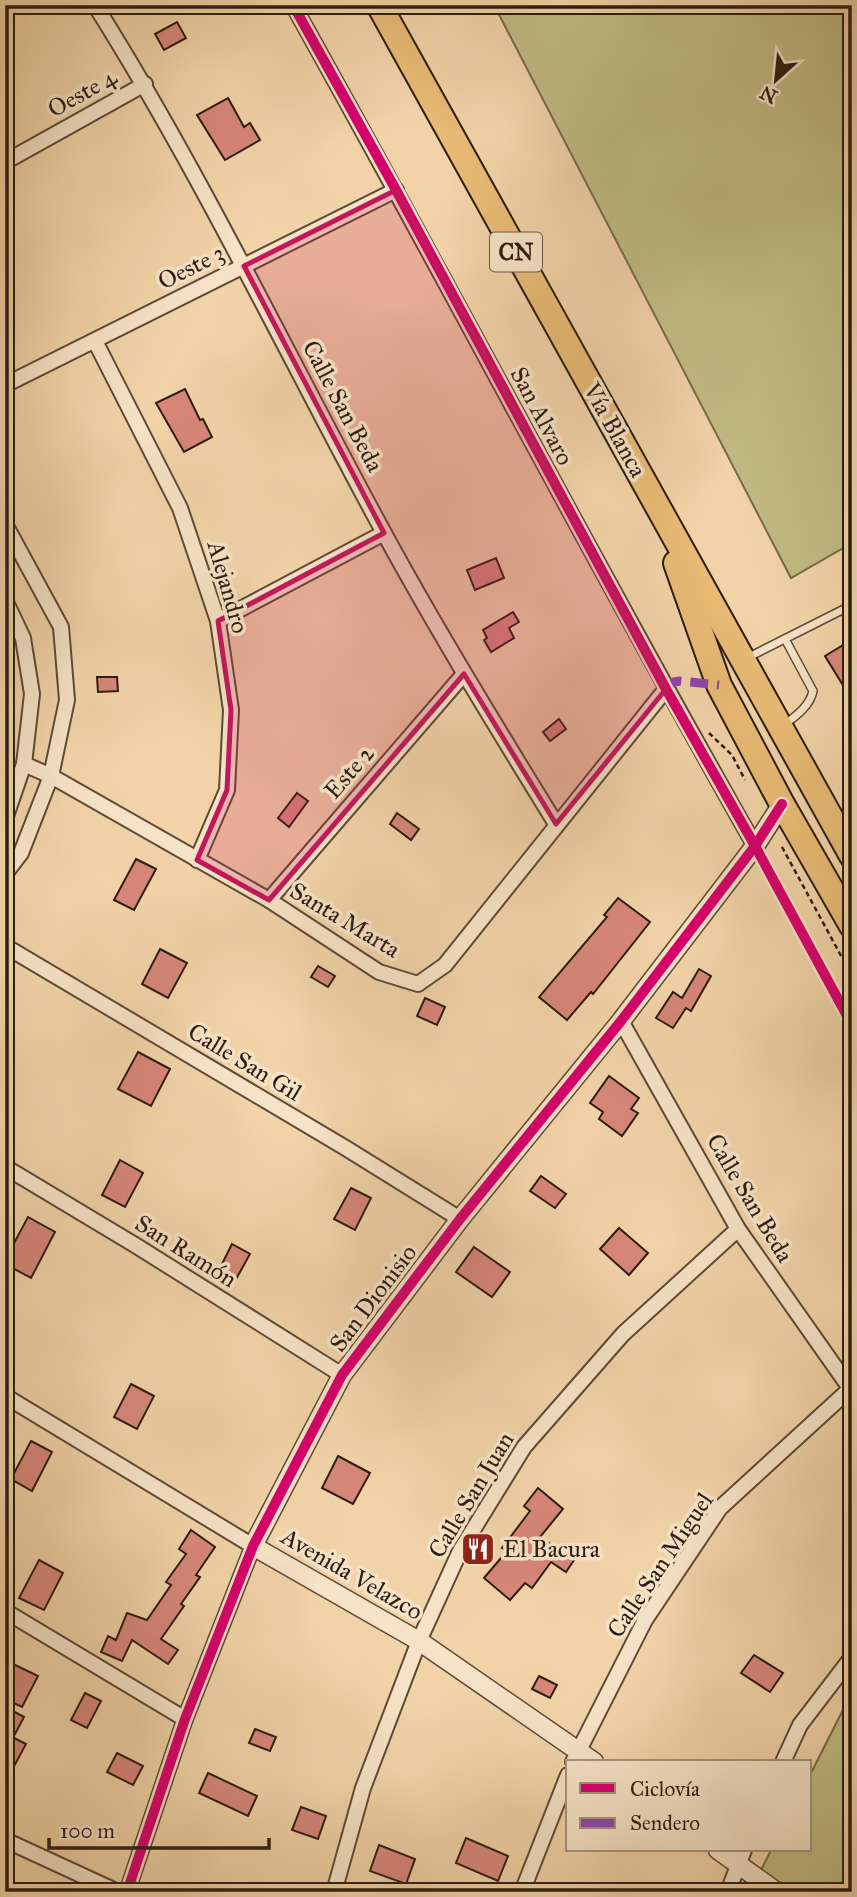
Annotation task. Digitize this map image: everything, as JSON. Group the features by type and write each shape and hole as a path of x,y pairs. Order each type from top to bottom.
{"highway":[{"name":"Vía Blanca","path":"379,5 852,856"},
{"name":"CN","path":"654,499 719,685 782,804 852,926"}],"street":[{"name":"Calle San Beda","path":"95,5 145,84 384,533 464,674 556,824"},
{"name":"San Alvaro","path":"293,5 666,689 755,845"},
{"name":"Oeste 4","path":"5,162 145,84"},
{"name":"Oeste 3","path":"5,385 396,190"},
{"name":"Alejandro","path":"94,341 180,508 218,621 231,710 227,790 197,860"},
{"path":"5,524 61,627 67,700 51,776 21,853 5,874"},
{"path":"218,621 384,533"},
{"path":"5,600 23,638 32,694 24,764 5,819"},
{"name":"Este 2","path":"269,901 464,674"},
{"name":"Santa Marta","path":"24,764 51,776 269,901 379,972 418,984 445,965 666,689"},
{"name":"San Dionisio","path":"127,1892 185,1719 254,1546 342,1375 460,1219 621,1021 755,845 782,804"},
{"name":"Calle San Gil","path":"5,946 460,1219"},
{"name":"Calle San Beda","path":"621,1021 738,1229 851,1390"},
{"name":"San Ramón","path":"5,1167 342,1375"},
{"name":"Calle San Juan","path":"334,1892 363,1788 419,1641 460,1551 524,1447 623,1334 738,1229"},
{"name":"Calle San Miguel","path":"576,1756 645,1620 720,1508 851,1390"},
{"name":"Avenida Velazco","path":"5,1396 254,1546 419,1641 576,1756"},
{"path":"5,1611 185,1719"},
{"path":"784,1760 800,1725 852,1657"},
{"path":"523,1892 566,1780"},
{"path":"5,1840 118,1892"},
{"path":"727,1892 741,1857 777,1892"}],"lane":[{"path":"743,660 852,605"},
{"path":"780,727 807,705 812,699 813,691 785,639"}],"highlighted area":[{"path":"396,190 666,689 556,824 464,674 269,900 197,860 227,790 231,710 218,621 384,533 244,266"}],"shaded area":[{"path":"494,5 852,5 852,543 791,578"},
{"path":"852,1692 852,1892 750,1892 770,1852 812,1852 812,1771"}],"building":[{"path":"177,22 186,38 164,50 155,34"},
{"path":"228,98 244,127 250,123 260,140 225,160 197,115"},
{"path":"185,389 200,420 203,419 212,437 184,452 156,403"},
{"path":"496,558 504,578 475,590 467,570"},
{"path":"513,612 519,622 509,628 514,638 491,652 484,640 487,638 483,630"},
{"path":"845,644 852,657 852,700 825,656"},
{"path":"97,677 117,677 118,691 98,692"},
{"path":"559,719 566,729 550,741 543,732"},
{"path":"297,793 308,801 289,827 278,818"},
{"path":"397,813 419,829 411,840 390,824"},
{"path":"136,859 156,869 134,910 114,900"},
{"path":"618,898 650,922 593,994 591,992 567,1020 539,997 607,917 604,915"},
{"path":"160,949 187,963 168,998 142,984"},
{"path":"318,966 335,976 328,987 311,977"},
{"path":"699,969 711,976 691,1011 686,1008 673,1028 656,1018 673,992 682,998"},
{"path":"425,998 445,1007 437,1025 417,1016"},
{"path":"138,1052 170,1069 151,1106 118,1089"},
{"path":"609,1076 639,1098 631,1109 638,1113 622,1136 599,1119 603,1112 590,1103"},
{"path":"120,1160 143,1173 125,1207 102,1195"},
{"path":"541,1176 566,1194 555,1208 530,1191"},
{"path":"351,1188 371,1198 355,1230 334,1219"},
{"path":"28,1217 55,1232 31,1278 5,1264"},
{"path":"619,1228 648,1253 629,1275 600,1249"},
{"path":"232,1244 250,1254 235,1281 218,1272"},
{"path":"474,1247 510,1272 492,1297 456,1272"},
{"path":"131,1384 154,1396 137,1429 114,1417"},
{"path":"31,1441 52,1452 32,1491 11,1479"},
{"path":"338,1456 370,1473 353,1504 322,1488"},
{"path":"538,1488 563,1509 540,1537 574,1560 566,1572 551,1562 532,1588 525,1583 510,1600 484,1578 507,1551 502,1548 530,1511 524,1506"},
{"path":"191,1530 215,1547 196,1575 200,1577 181,1604 184,1606 161,1639 178,1650 168,1664 132,1640 122,1661 101,1652 108,1636 116,1640 127,1613 147,1620 171,1585 166,1582 186,1554 179,1549"},
{"path":"39,1560 63,1573 44,1610 19,1598"},
{"path":"754,1655 783,1673 770,1692 741,1673"},
{"path":"13,1664 38,1676 22,1707 5,1699 5,1679"},
{"path":"539,1676 557,1685 550,1698 532,1689"},
{"path":"85,1693 101,1701 87,1728 71,1720"},
{"path":"11,1710 24,1717 15,1734 5,1728 5,1721"},
{"path":"255,1729 276,1737 270,1751 249,1743"},
{"path":"14,1738 26,1744 5,1783 5,1755"},
{"path":"117,1753 143,1766 133,1785 107,1772"},
{"path":"208,1773 257,1796 248,1816 199,1793"},
{"path":"301,1807 326,1816 318,1839 292,1830"},
{"path":"466,1838 508,1856 498,1881 456,1863"},
{"path":"379,1845 415,1859 406,1884 370,1871"}],"marked path":[{"path":"666,689 674,682 680,681 719,685"}],"cycle path":[{"path":"293,5 852,1025"},
{"path":"127,1892 185,1719 253,1546 342,1375 460,1219 621,1021 755,846 782,804"}],"place":[{"name":"El Bacura","path":"478,1549"}]}
